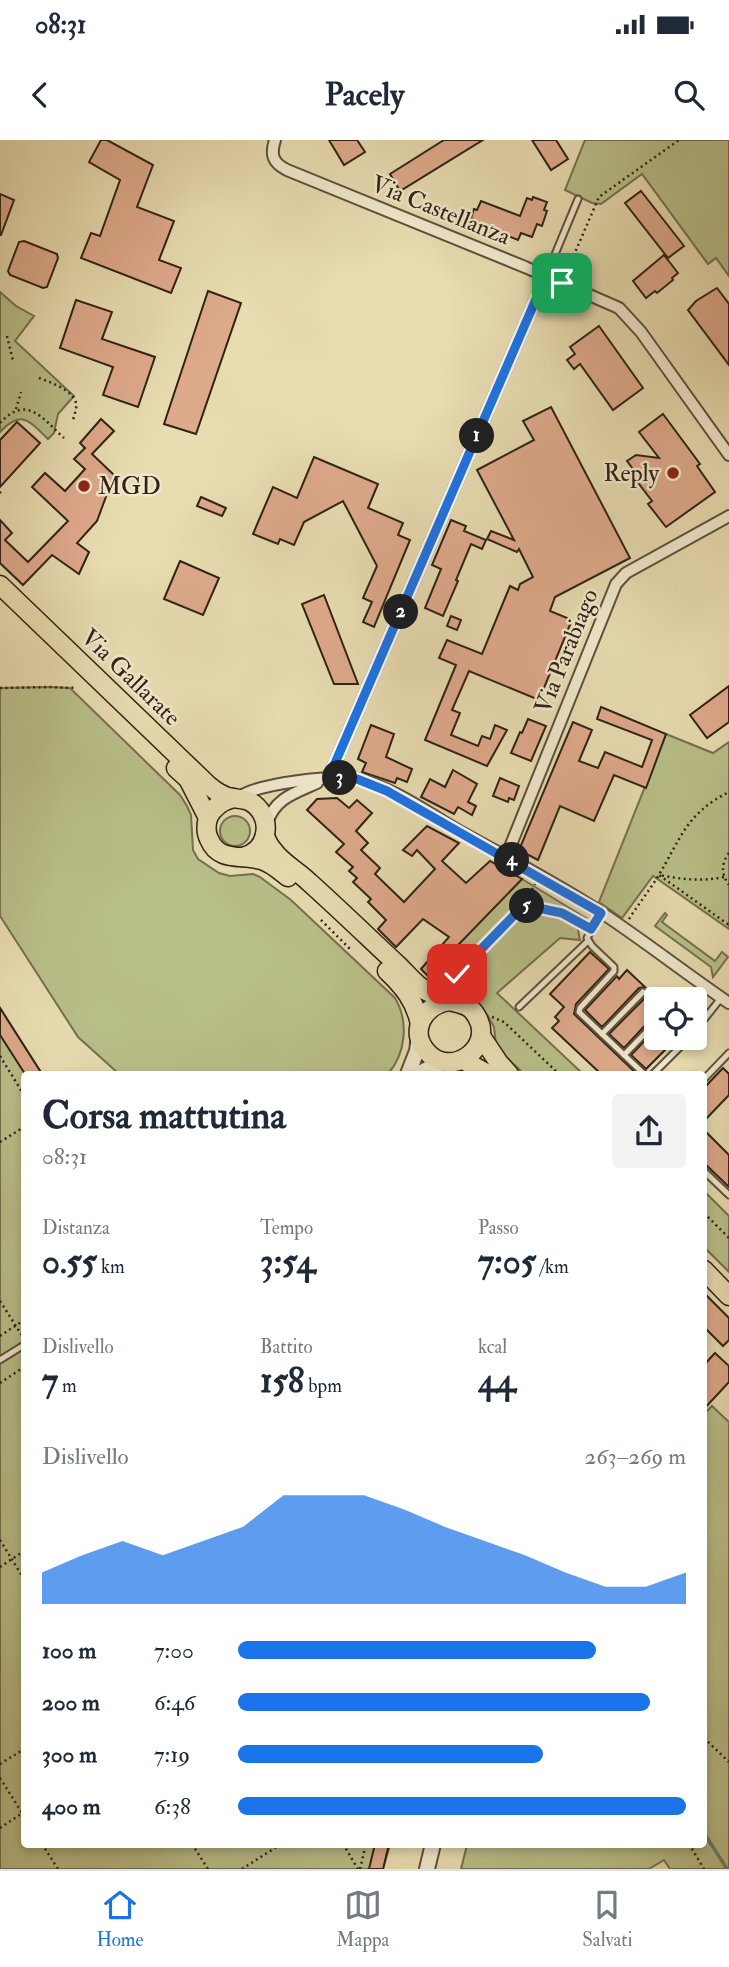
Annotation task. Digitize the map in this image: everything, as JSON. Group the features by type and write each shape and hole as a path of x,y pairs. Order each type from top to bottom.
{"main road":[{"name":"Via Gallarate","path":"0,585 208,785 214,790 248,800 257,806 263,814 273,851 422,988 452,995 469,1007 477,1015 481,1035 506,1071"},
{"name":"Via Gallarate","path":"0,599 188,779 208,818 207,834 214,848 227,856 263,860 298,883 402,985 412,999 421,1043 426,1051 433,1058 455,1061 480,1071"},
{"path":"208,818 218,805 235,798"},
{"path":"243,857 257,849 266,830"},
{"path":"420,1028 424,1015 431,1007 452,995"},
{"path":"455,1061 472,1054 481,1035"},
{"path":"707,1273 729,1296"}],"street":[{"name":"Via Castellanza","path":"275,140 272,153 274,160 287,170 619,308 641,332 729,454"},
{"path":"266,830 270,813 283,799 329,777 546,276"},
{"name":"Via Parabiago","path":"506,857 616,584 626,573 729,516"},
{"path":"235,798 262,788 329,777 357,779 387,791 601,913 725,1001"},
{"path":"409,1071 417,1051 420,1028"},
{"path":"424,1071 455,1061"},
{"path":"426,1869 432,1848"}],"lane":[{"path":"546,276 578,199"},
{"path":"601,913 587,935 588,941 615,970 579,1010 641,1071"},
{"path":"519,1007 588,941"},
{"path":"602,1034 643,992"},
{"path":"707,1019 725,1001"},
{"path":"624,1055 644,1034"},
{"path":"656,1071 677,1050"},
{"path":"707,1077 729,1053"},
{"path":"707,1174 729,1195"},
{"path":"0,1360 21,1344"}],"path":[{"path":"567,271 599,197 679,140"},
{"path":"7,336 13,361"},
{"path":"39,378 59,385 74,400 76,407 73,420"},
{"path":"16,411 21,392"},
{"path":"0,423 7,415 27,409 33,411 64,438"},
{"path":"0,688 76,687"},
{"path":"629,919 659,875 689,822 699,811 729,792"},
{"path":"729,853 722,868 729,886"},
{"path":"659,875 706,881 724,877"},
{"path":"659,875 729,925"},
{"path":"452,995 457,974 524,905 535,884"},
{"path":"524,905 562,913 591,929"},
{"path":"321,920 351,949"},
{"path":"488,942 494,948"},
{"path":"489,1016 504,1022 556,1071"},
{"path":"0,1056 21,1090"},
{"path":"0,1142 21,1129"},
{"path":"707,1216 729,1238"},
{"path":"0,1301 21,1337"},
{"path":"0,1336 21,1322"},
{"path":"0,1383 21,1369"},
{"path":"0,1540 21,1573"},
{"path":"0,1567 21,1553"},
{"path":"707,1741 729,1762"},
{"path":"0,1764 21,1751"},
{"path":"0,1778 21,1810"},
{"path":"0,1828 21,1816"},
{"path":"45,1848 58,1869"},
{"path":"195,1848 208,1869"},
{"path":"242,1869 275,1848"},
{"path":"346,1848 359,1869"},
{"path":"359,1869 365,1848"},
{"path":"691,1848 704,1869"}],"green space":[{"path":"585,140 729,140 729,276 716,258 708,264 642,174 601,204 592,203 565,190"},
{"path":"0,292 16,306 34,316 15,341 74,396 58,414 54,433 48,439 36,427 20,419 0,432"},
{"path":"0,688 70,688 180,795 191,815 193,850 198,859 219,873 230,876 253,874 260,877 291,900 395,998 402,1017 404,1037 399,1057 390,1071 116,1071 78,1037 0,916"},
{"path":"666,734 713,753 729,742 729,929 653,876 622,918 599,902"},
{"path":"235,816 246,820 250,831 246,842 235,846 224,842 220,831 224,820"},
{"path":"522,879 586,918 577,925 580,940 560,938 497,993 580,1071 521,1071 496,1045 494,1027 472,996 456,988 440,985 428,976"},
{"path":"665,913 667,915 662,922 715,961 722,952 728,957 713,977 711,967 655,926"},
{"path":"0,1008 40,1071 21,1071 21,1848 389,1848 383,1869 0,1869"},
{"path":"707,1194 729,1216 729,1272 707,1250"},
{"path":"712,1406 729,1422 729,1869 670,1869 664,1860 649,1869 461,1869 466,1848 707,1848 707,1411"}],"building":[{"path":"101,140 107,140 153,165 137,207 174,221 159,260 181,268 171,293 81,258 91,233 100,236 120,180 89,162"},
{"path":"329,140 357,140 365,152 344,165"},
{"path":"444,140 483,140 400,191 390,174"},
{"path":"532,140 556,140 568,159 551,170"},
{"path":"641,191 684,246 668,258 625,203"},
{"path":"0,194 14,200 1,235 0,235"},
{"path":"533,197 547,202 544,210 547,211 542,226 537,224 532,237 521,233 518,240 503,234 502,237 475,227 477,221 471,218 481,201 520,216 527,198 532,200"},
{"path":"24,241 57,254 58,258 47,287 43,288 10,275 8,271 19,242"},
{"path":"664,255 678,273 657,293 655,291 646,298 633,281"},
{"path":"717,288 729,304 729,365 688,310 696,301"},
{"path":"208,291 241,303 196,434 164,424"},
{"path":"76,300 112,312 102,339 155,357 138,407 103,395 113,367 60,348"},
{"path":"599,326 643,388 613,410 580,364 574,369 567,360 575,354 570,347"},
{"path":"551,407 630,558 555,597 550,611 572,620 539,700 469,671 452,710 460,713 451,735 478,746 482,736 490,739 495,725 507,730 487,766 425,740 456,665 439,658 447,640 482,654 510,586 518,590 520,584 533,577 519,549 517,552 487,539 491,531 514,540 477,470 534,440 523,421"},
{"path":"663,414 700,464 697,466 715,492 666,527 648,504 652,501 633,476 636,473 627,461 636,455 659,458 639,432"},
{"path":"101,419 114,431 92,454 114,475 97,521 77,543 89,552 79,574 52,555 23,585 0,563 0,520 12,533 5,540 28,562 68,521 32,487 45,473 65,491 85,469 74,459 85,448 80,443"},
{"path":"17,422 40,443 0,487 0,440"},
{"path":"314,457 378,484 368,508 403,523 398,535 410,540 374,627 363,622 372,602 363,598 377,566 343,501 304,522 294,545 280,539 278,544 253,534 273,487 297,498"},
{"path":"201,497 226,508 222,516 197,506"},
{"path":"451,520 466,526 464,531 486,540 482,549 471,544 443,616 425,608 441,569 432,565"},
{"path":"180,561 219,578 203,615 164,599"},
{"path":"324,595 358,684 334,684 302,604"},
{"path":"451,616 461,620 457,630 447,626"},
{"path":"729,686 729,722 707,738 690,715"},
{"path":"601,707 666,734 646,788 614,775 594,821 560,806 538,860 519,850 573,722 592,730 579,761 598,768 605,752 642,767 652,740 597,719"},
{"path":"528,719 546,726 531,761 511,753"},
{"path":"371,725 394,734 386,757 412,769 407,782 397,778 395,783 362,772 366,763 358,759"},
{"path":"453,770 477,784 468,802 476,806 472,815 458,807 454,814 421,797 430,779 445,787"},
{"path":"500,778 519,786 514,800 509,798 508,802 493,796"},
{"path":"337,798 349,808 357,800 372,813 356,831 368,843 361,850 380,868 375,874 404,902 435,869 417,850 412,856 403,850 427,826 459,843 442,861 466,883 490,861 522,879 428,976 421,969 449,937 423,919 396,947 378,929 386,920 368,902 371,899 353,882 357,878 349,871 353,867 336,852 344,844 307,810 317,799"},
{"path":"590,952 609,969 576,1004 574,1014 634,1071 598,1071 552,1028 559,1021 555,1017 564,1007 550,994"},
{"path":"627,970 645,987 639,988 602,1027 585,1010 617,976 619,979"},
{"path":"644,999 644,1027 624,1048 609,1034"},
{"path":"0,1008 40,1071 23,1071 0,1035"},
{"path":"644,1041 644,1050 665,1050 646,1069 631,1055"},
{"path":"723,1068 729,1074 729,1095 707,1118 707,1085"},
{"path":"707,1133 729,1155 729,1187 707,1166"},
{"path":"707,1296 729,1318 729,1340 723,1346 707,1330"},
{"path":"715,1353 729,1366 729,1382 707,1406 707,1362"},
{"path":"374,1848 388,1848 383,1869 369,1869"}],"waterway":[{"path":"707,1838 727,1869"}],"place":[{"name":"Reply","path":"673,473"},
{"name":"MGD","path":"84,486"}],"route":[{"path":"457,974 524,905 562,913 591,929 601,913 387,791 357,779 329,777 546,276 562,283"}]}
